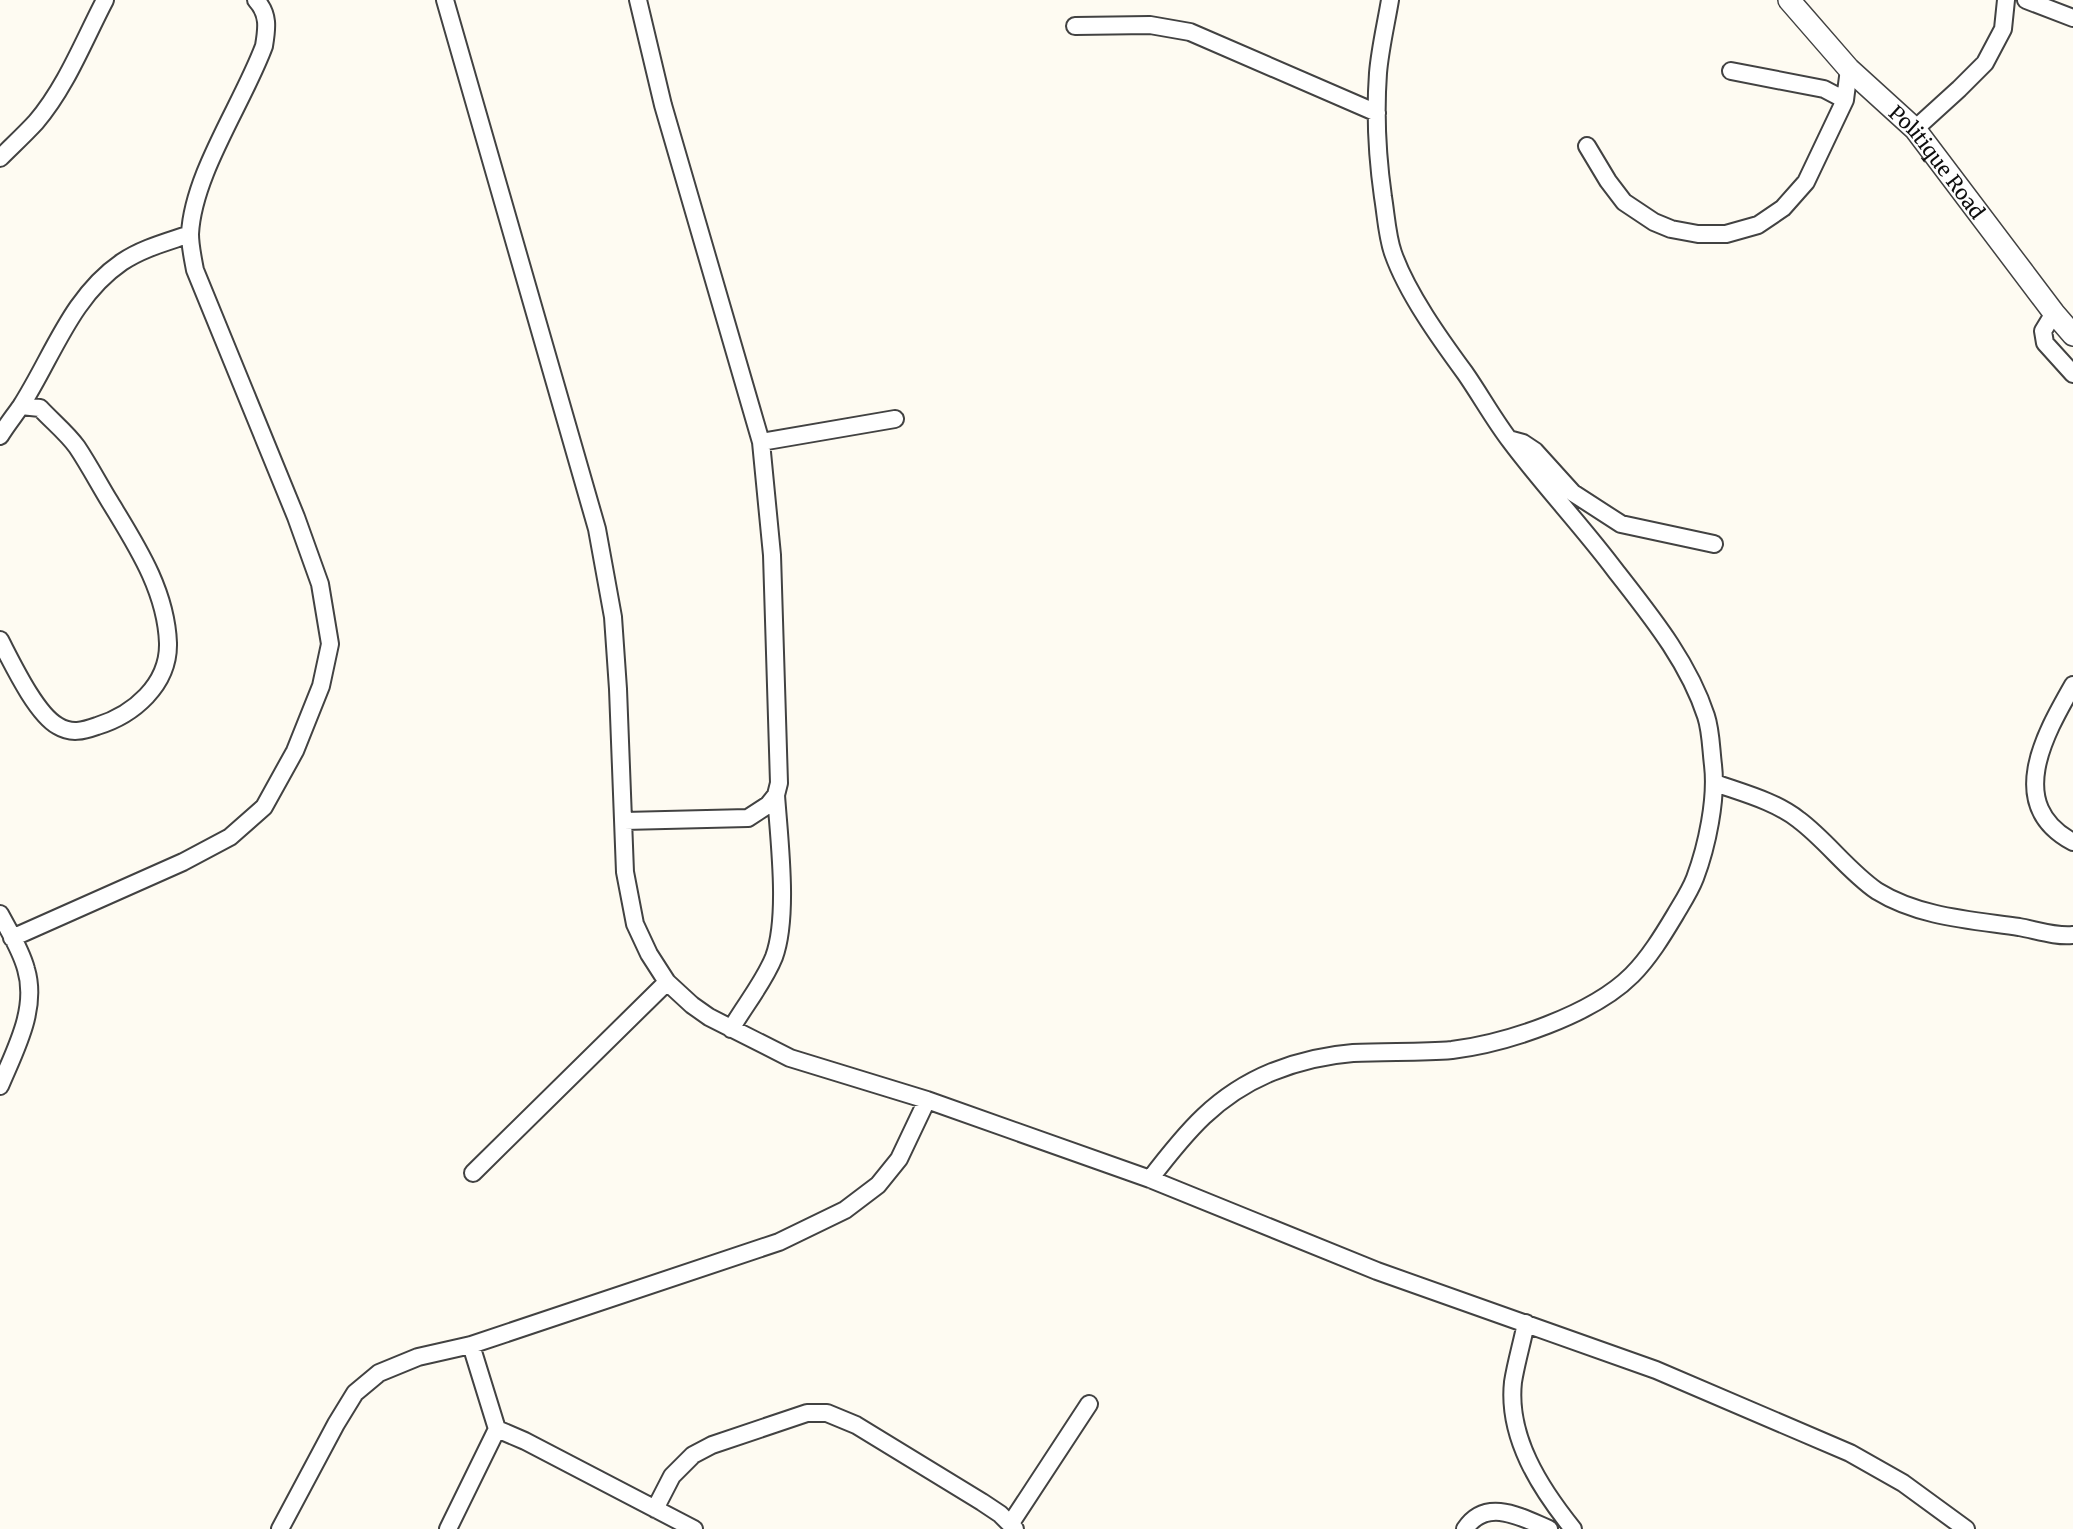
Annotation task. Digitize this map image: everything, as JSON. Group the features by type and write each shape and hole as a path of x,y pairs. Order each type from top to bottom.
{"street":[{"path":"0,158 37,121 51,101 72,66 105,0"},
{"path":"12,938 183,862 230,837 264,807 295,751 321,686 330,644 321,584 195,270 190,234 207,168 264,46 266,18 263,8 256,0"},
{"path":"445,0 597,529 613,618 625,872 635,924 649,954 667,982 692,1005 731,1029 789,1058 927,1100 1150,1179 1377,1271 1656,1370 1771,1418 1850,1453 1903,1483 1966,1529"},
{"path":"638,0 663,105 761,442 772,555 779,760 779,783 776,795 782,869 778,940 774,957 731,1029"},
{"path":"1150,1179 1201,1118 1234,1090 1275,1071 1308,1061 1348,1053 1452,1050 1483,1044 1529,1032 1561,1020 1611,992 1632,975 1657,944 1694,881 1703,850 1715,783 1708,721 1696,690 1652,616 1509,439 1440,337 1405,280 1392,252 1377,153 1378,69 1390,0"},
{"name":"Politique Road","path":"1789,0 1849,69 1915,129 2073,335"},
{"path":"1915,129 1984,63 2003,29 2006,0"},
{"path":"2026,0 2073,18"},
{"path":"1075,27 1150,25 1190,32 1377,113"},
{"path":"1587,146 1624,202 1639,213 1671,229 1698,234 1726,234 1758,225 1783,208 1806,182 1845,100 1849,69"},
{"path":"1731,70 1824,89 1845,100"},
{"path":"0,436 21,406 69,318 87,293 115,268 144,249 190,234"},
{"path":"2054,313 2043,331 2045,343 2073,374"},
{"path":"0,640 37,705 48,719 58,727 75,732 114,721 147,698 164,664 168,645 165,618 147,562 77,448 40,408 21,406"},
{"path":"761,442 895,419"},
{"path":"1509,439 1523,443 1535,451 1573,493 1621,524 1714,544"},
{"path":"2073,685 2049,726 2034,776 2035,795 2048,823 2060,835 2073,842"},
{"path":"1715,783 1755,797 1798,819 1855,873 1877,890 1900,903 1941,915 2073,935"},
{"path":"624,820 748,818 758,813 776,795"},
{"path":"0,914 26,968 31,991 27,1016 0,1086"},
{"path":"473,1173 667,982"},
{"path":"280,1529 355,1393 380,1373 408,1361 471,1345 779,1242 845,1210 878,1185 899,1159 927,1100"},
{"path":"1526,1323 1513,1383 1513,1414 1521,1443 1535,1474 1551,1502 1573,1529"},
{"path":"448,1529 497,1429 471,1345"},
{"path":"655,1509 672,1476 693,1455 712,1444 807,1413 827,1413 856,1425 982,1502 1013,1526 1089,1404"},
{"path":"497,1429 525,1441 694,1529"},
{"path":"1464,1529 1478,1515 1491,1510 1507,1513 1549,1529"}]}
